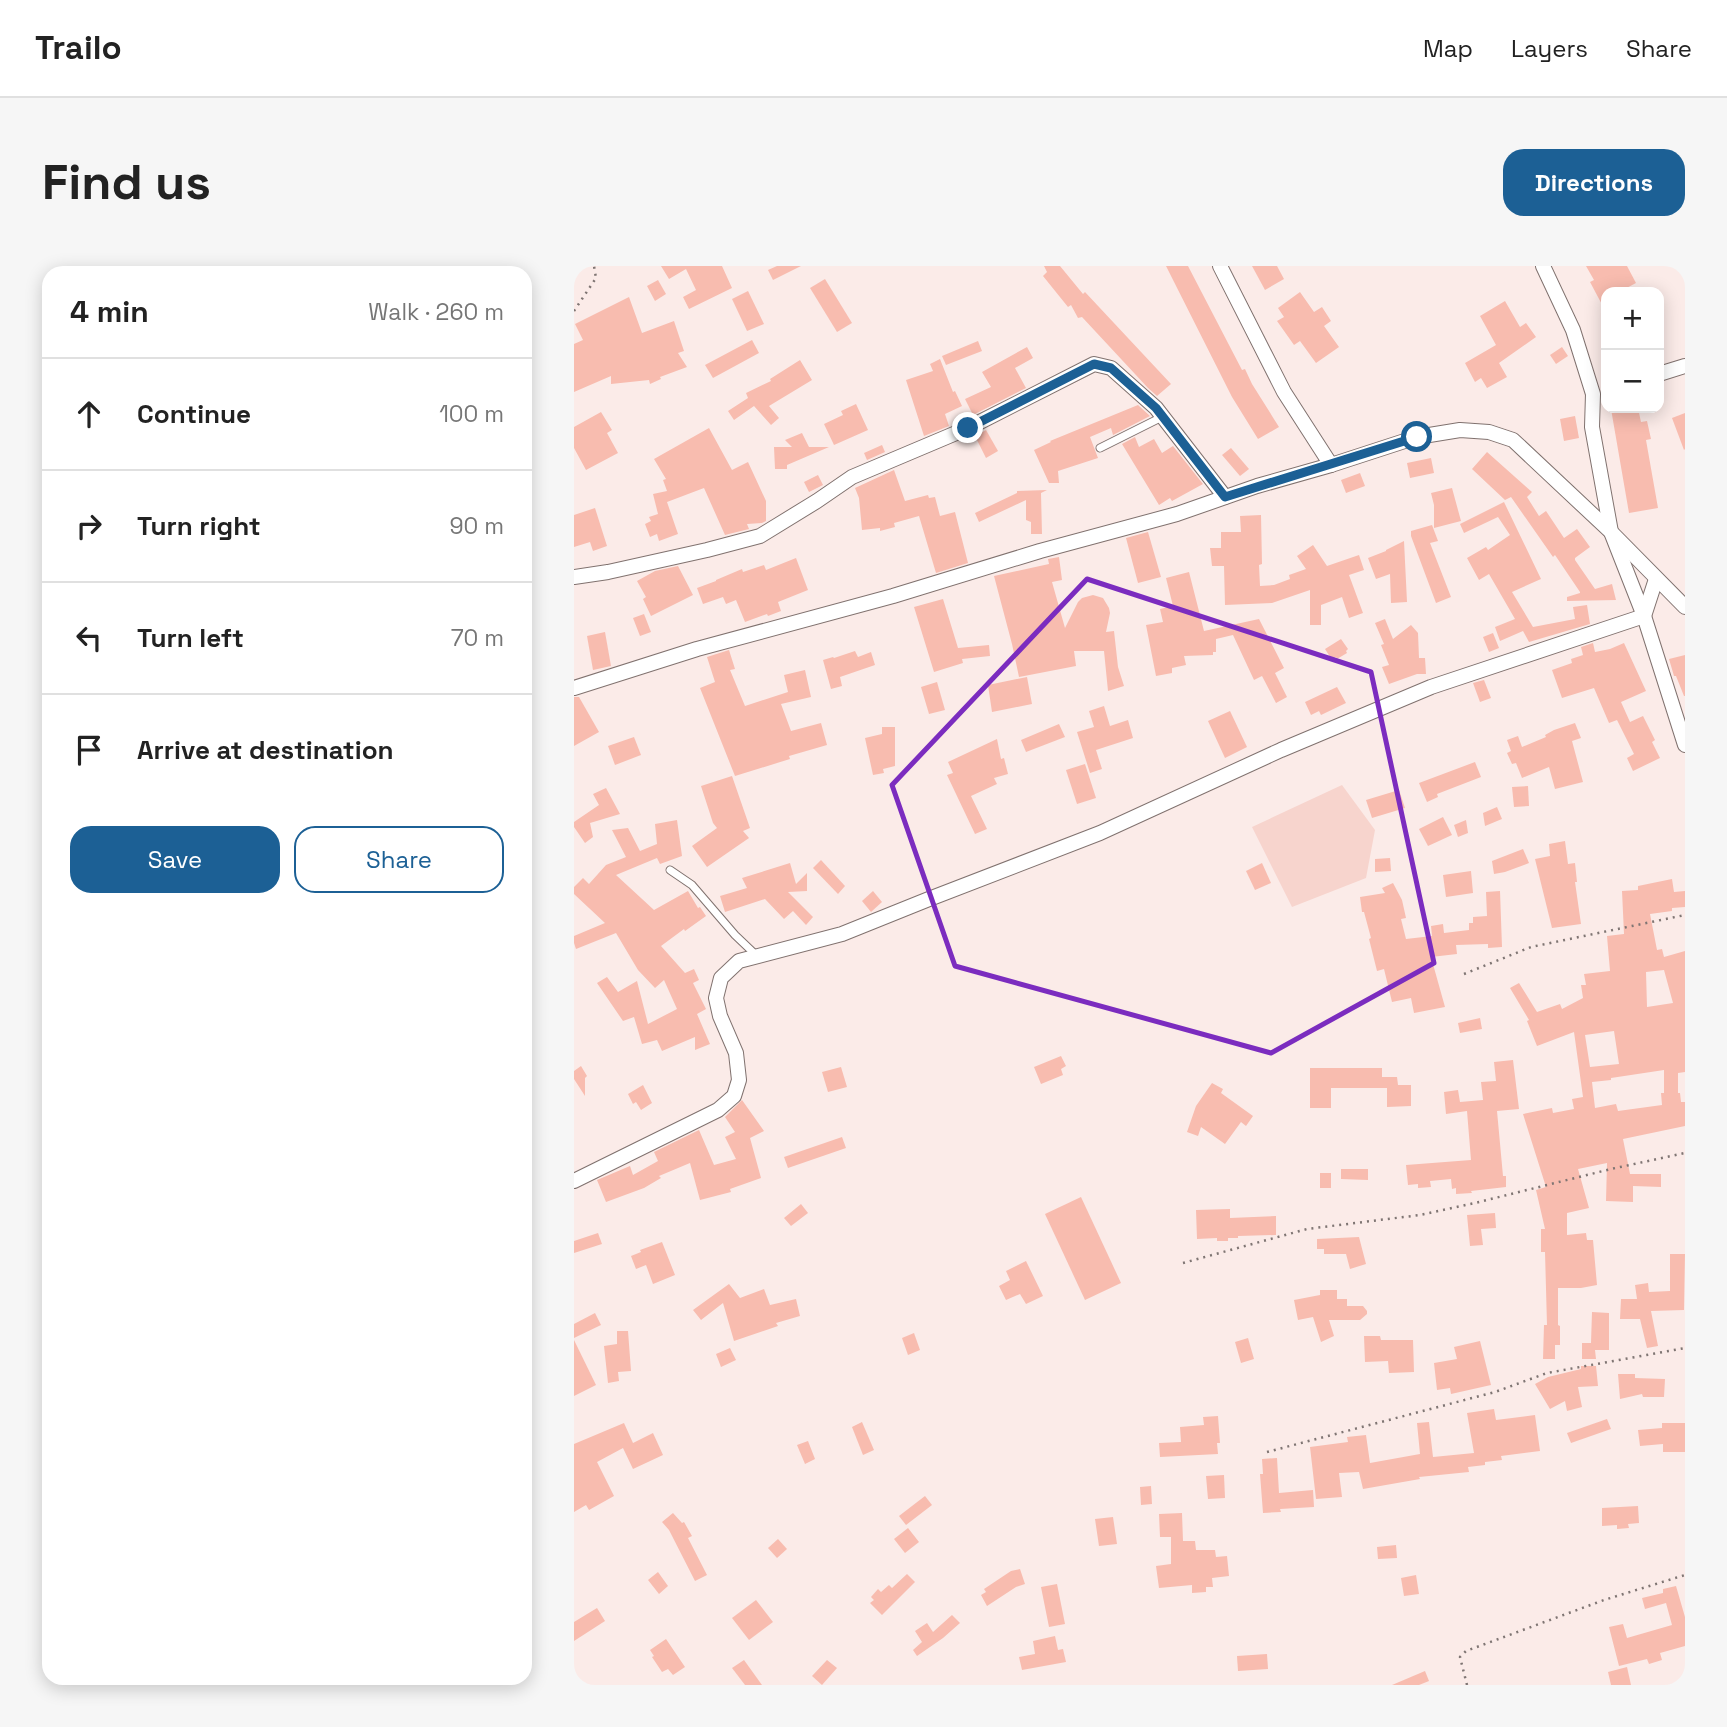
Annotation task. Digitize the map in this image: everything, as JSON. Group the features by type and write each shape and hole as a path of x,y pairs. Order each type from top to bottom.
{"street":[{"path":"1220,266 1284,392 1331,465"},
{"path":"1543,266 1600,392 1592,427 1611,532 1644,616 1685,745"},
{"path":"574,577 695,553 760,536 852,477 968,428 1094,364 1111,368 1156,408 1225,497"},
{"path":"1664,372 1685,366"},
{"path":"574,688 697,649 1177,514 1417,437 1461,429 1489,432 1513,440 1611,532 1685,607"},
{"path":"1644,616 1656,579"},
{"path":"574,1181 718,1110 734,1096 738,1080 736,1053 720,1016 716,998 721,978 738,961 842,934 1100,833 1281,750 1431,687 1644,616"}],"lane":[{"path":"1100,448 1163,417"},
{"path":"670,870 692,885 757,957"}],"path":[{"path":"574,311 596,278 594,266"},
{"path":"1464,974 1531,947 1685,915"},
{"path":"1183,1263 1307,1229 1420,1215 1685,1153"},
{"path":"1267,1452 1495,1392 1547,1373 1685,1348"},
{"path":"1467,1685 1461,1657 1466,1651 1604,1600 1685,1574"}],"highlighted area":[{"path":"1087,579 1371,672 1434,963 1271,1053 955,966 892,785"}],"shaded area":[{"path":"1342,785 1375,830 1366,878 1292,907 1252,827"}],"building":[{"path":"661,266 722,266 732,288 689,309 683,297 696,290 686,269 669,279"},
{"path":"777,266 801,266 773,280 768,270"},
{"path":"1044,266 1060,266 1083,294 1085,292 1171,384 1157,396 1148,388 1082,317 1078,318 1071,305 1068,307 1043,276 1047,272"},
{"path":"1166,266 1188,266 1242,370 1245,369 1279,427 1258,439 1232,397"},
{"path":"1252,266 1277,266 1284,279 1265,290"},
{"path":"1586,266 1627,266 1636,283 1628,287 1601,287 1601,303 1590,282 1594,280"},
{"path":"825,279 852,323 837,332 810,288"},
{"path":"658,280 666,294 655,301 647,286"},
{"path":"748,291 764,324 747,331 732,299"},
{"path":"1300,292 1314,312 1322,307 1331,321 1324,326 1339,347 1316,363 1300,341 1294,345 1277,321 1284,317 1278,308"},
{"path":"629,297 642,333 674,321 684,351 678,353 687,367 660,377 661,379 650,384 649,380 611,384 611,376 574,392 574,344 583,340 575,324"},
{"path":"1505,301 1520,327 1526,323 1536,337 1499,363 1507,377 1487,388 1481,378 1475,382 1465,363 1496,345 1480,316"},
{"path":"752,340 759,353 713,378 705,365"},
{"path":"978,341 982,351 946,365 942,356"},
{"path":"1027,347 1033,358 1015,368 1026,388 973,415 965,399 991,387 982,372"},
{"path":"1562,347 1568,356 1556,364 1550,355"},
{"path":"940,359 953,392 955,391 962,406 945,414 949,426 924,436 906,380 933,371 930,364"},
{"path":"800,360 812,380 769,406 779,418 771,425 754,406 734,420 728,411 748,398 746,393 771,381 770,379"},
{"path":"856,404 868,430 834,445 824,424 843,415 841,411"},
{"path":"1138,405 1150,416 1113,435 1111,428 1090,437 1098,458 1058,471 1059,483 1049,483 1034,450"},
{"path":"601,412 612,430 607,433 618,453 586,470 574,448 574,427"},
{"path":"1612,413 1639,413 1641,422 1647,421 1651,439 1646,440 1658,508 1629,513"},
{"path":"1685,413 1685,449 1684,450 1672,418"},
{"path":"1575,416 1579,438 1564,441 1560,419"},
{"path":"709,428 732,470 748,462 766,501 766,521 747,524 749,529 725,535 704,488 667,502 678,534 659,541 657,534 650,537 645,524 651,521 649,517 658,514 653,494 667,491 663,480 666,479 654,459"},
{"path":"986,430 998,451 986,458 975,436"},
{"path":"802,433 809,447 829,447 787,465 787,469 775,469 774,447 792,447 785,440"},
{"path":"1135,437 1139,447 1154,439 1162,453 1173,446 1203,484 1159,505 1122,444"},
{"path":"882,445 885,452 867,460 864,453"},
{"path":"1231,448 1249,469 1240,476 1222,455"},
{"path":"1487,452 1532,492 1527,497 1539,516 1546,511 1564,538 1577,529 1590,547 1575,560 1595,589 1612,584 1616,600 1567,601 1567,597 1580,592 1555,555 1553,557 1511,497 1505,500 1472,469"},
{"path":"1431,458 1434,473 1410,478 1407,463"},
{"path":"894,470 905,501 928,495 929,498 935,497 940,516 955,512 968,563 936,573 919,516 894,523 895,527 880,531 880,528 862,530 859,498 855,488"},
{"path":"1360,473 1365,486 1346,493 1341,480"},
{"path":"818,475 823,485 809,492 804,482"},
{"path":"1452,488 1461,521 1434,528 1431,493"},
{"path":"1047,490 1041,493 1042,534 1031,534 1031,522 1026,520 1026,500 979,522 975,513 1017,491"},
{"path":"1504,502 1541,579 1512,592 1533,627 1575,619 1573,607 1587,605 1590,624 1529,642 1523,631 1500,641 1495,627 1515,619 1489,574 1479,580 1467,558 1486,547 1488,550 1510,535 1498,517 1464,533 1460,524"},
{"path":"595,508 607,546 593,551 590,542 574,547 574,515"},
{"path":"1261,515 1260,586 1274,585 1290,579 1289,575 1306,569 1297,556 1313,545 1327,566 1359,555 1364,570 1349,575 1363,613 1349,618 1342,597 1321,605 1321,625 1310,625 1310,590 1272,603 1225,605 1224,566 1212,566 1210,548 1221,548 1221,532 1241,532 1240,516"},
{"path":"1432,525 1438,541 1430,543 1451,597 1436,603 1411,536 1411,531"},
{"path":"1148,532 1161,577 1138,583 1126,538"},
{"path":"1404,541 1407,602 1391,603 1390,574 1376,579 1368,558"},
{"path":"1059,557 1062,580 1052,582 1065,628 1082,598 1093,595 1103,598 1110,613 1106,632 1114,631 1118,667 1124,686 1108,691 1104,651 1074,651 1076,666 1019,677 994,576 1049,564 1048,559"},
{"path":"796,558 808,590 778,602 781,611 745,622 736,600 726,604 723,597 703,604 697,588 742,569 743,572 764,565 766,570"},
{"path":"678,566 693,595 651,616 643,599 646,597 637,581 655,571"},
{"path":"1189,572 1204,631 1259,619 1284,668 1275,673 1287,697 1276,703 1262,676 1254,680 1233,635 1216,639 1216,652 1213,652 1213,655 1184,656 1186,665 1172,668 1172,673 1156,676 1146,625 1163,622 1160,609 1173,606 1166,578"},
{"path":"943,599 958,648 989,645 990,656 962,659 963,663 934,672 914,607"},
{"path":"644,614 651,632 640,636 633,618"},
{"path":"1385,619 1393,639 1411,625 1418,633 1419,658 1425,658 1426,674 1417,674 1389,684 1382,667 1389,665 1375,623"},
{"path":"605,632 611,666 593,670 587,636"},
{"path":"1493,633 1499,648 1489,652 1483,637"},
{"path":"1341,639 1348,649 1347,653 1332,660 1325,649"},
{"path":"1593,643 1595,652 1624,643 1646,691 1621,702 1630,722 1643,716 1655,740 1652,742 1660,758 1633,771 1627,758 1634,754 1617,720 1609,723 1594,688 1562,698 1552,670 1572,663 1571,659 1583,655 1581,647"},
{"path":"729,650 735,669 730,670 745,706 788,692 784,675 805,670 811,697 781,704 791,731 821,723 827,745 735,776 700,688 715,682 707,657"},
{"path":"855,651 858,657 871,652 875,665 840,677 842,686 831,689 823,660"},
{"path":"1685,655 1685,696 1684,696 1669,659"},
{"path":"1027,677 1032,704 992,712 988,685"},
{"path":"1484,680 1491,698 1480,702 1473,683"},
{"path":"937,682 945,710 929,714 921,687"},
{"path":"1337,687 1346,703 1321,715 1319,711 1311,715 1305,702"},
{"path":"574,697 579,697 599,732 574,746"},
{"path":"1104,706 1110,726 1128,720 1133,738 1096,750 1102,769 1090,773 1077,732 1094,727 1089,711"},
{"path":"1230,711 1247,747 1225,758 1208,721"},
{"path":"1575,723 1581,738 1572,741 1583,782 1555,789 1549,767 1522,778 1516,763 1512,764 1507,753 1511,751 1507,740 1518,736 1522,747 1546,737 1545,735 1554,730"},
{"path":"1059,724 1065,737 1026,752 1021,740"},
{"path":"882,727 895,727 895,766 883,769 884,773 873,775 865,738 882,734"},
{"path":"634,737 641,755 615,765 608,746"},
{"path":"997,739 1001,759 1004,758 1008,774 994,778 997,784 971,796 987,829 975,834 947,775 953,773 948,762"},
{"path":"1475,762 1481,777 1437,794 1438,797 1427,802 1419,783"},
{"path":"1085,764 1096,798 1077,804 1066,770"},
{"path":"732,776 750,828 743,831 749,838 707,867 692,846 717,828 701,786"},
{"path":"1528,786 1529,806 1514,807 1512,787"},
{"path":"606,788 620,814 590,823 593,837 585,843 574,827 574,822 599,805 593,794"},
{"path":"1399,790 1405,808 1372,818 1366,800"},
{"path":"1497,807 1502,819 1485,826 1483,813"},
{"path":"1443,817 1452,835 1428,846 1419,829"},
{"path":"677,820 682,856 660,864 657,858 616,875 654,910 688,891 706,916 661,946 685,973 694,969 699,980 693,983 706,1009 697,1014 710,1044 695,1050 695,1037 662,1051 657,1040 642,1044 634,1017 623,1021 597,983 607,977 618,992 637,981 648,1024 677,1009 664,980 655,988 638,970 616,933 576,949 574,936 605,923 574,894 574,887 583,878 589,884 606,865 626,857 612,830 628,828 640,851 657,844 655,824"},
{"path":"1466,820 1468,833 1458,837 1454,825"},
{"path":"1565,841 1568,864 1575,863 1581,924 1552,928 1535,859 1550,856 1549,844"},
{"path":"1523,849 1529,863 1494,874 1492,861"},
{"path":"1390,858 1391,871 1375,872 1375,859"},
{"path":"821,860 845,886 838,894 813,868"},
{"path":"790,863 796,884 807,873 807,891 788,892 813,917 806,925 793,911 784,919 765,899 725,912 720,896 747,888 742,878"},
{"path":"1262,863 1271,883 1255,890 1246,871"},
{"path":"1471,871 1473,893 1446,897 1443,875"},
{"path":"1672,879 1674,892 1685,891 1685,907 1650,914 1657,950 1662,949 1664,957 1685,951 1685,1072 1678,1073 1678,1093 1681,1102 1685,1102 1685,1126 1623,1139 1630,1174 1661,1174 1661,1187 1633,1186 1633,1202 1606,1201 1607,1163 1578,1169 1589,1208 1567,1213 1567,1235 1586,1233 1587,1240 1593,1240 1597,1285 1558,1288 1560,1345 1555,1345 1555,1359 1543,1359 1544,1325 1547,1325 1545,1252 1541,1252 1541,1229 1545,1229 1536,1190 1546,1187 1523,1114 1552,1108 1553,1113 1574,1109 1572,1099 1583,1097 1574,1032 1537,1046 1527,1021 1529,1020 1510,988 1519,983 1537,1012 1560,1004 1562,1009 1583,998 1581,985 1586,985 1584,974 1610,971 1607,936 1624,934 1622,891 1638,890 1638,886","holes":["1664,970 1673,1003 1647,1007 1646,972","1614,1031 1619,1064 1590,1067 1585,1035","1664,1070 1662,1105 1618,1111 1616,1104 1595,1108 1592,1082"]},
{"path":"1393,883 1402,900 1406,918 1401,919 1406,939 1432,936 1431,926 1443,924 1444,933 1469,930 1473,917 1487,916 1486,892 1500,891 1502,947 1488,948 1488,944 1456,945 1457,954 1431,957 1445,1007 1414,1013 1411,998 1392,1002 1384,969 1377,971 1360,897 1385,893 1382,888"},
{"path":"873,891 882,902 871,912 862,901"},
{"path":"1480,1018 1482,1029 1460,1033 1458,1023"},
{"path":"1061,1056 1066,1066 1061,1069 1063,1075 1041,1084 1034,1067"},
{"path":"1513,1060 1519,1109 1497,1111 1506,1187 1456,1194 1456,1188 1452,1189 1451,1179 1430,1181 1431,1187 1418,1188 1418,1184 1408,1185 1406,1165 1471,1160 1467,1111 1446,1114 1444,1092 1458,1090 1460,1102 1483,1100 1481,1082 1496,1081 1494,1062"},
{"path":"581,1066 587,1076 585,1096 574,1079 574,1071"},
{"path":"841,1067 847,1087 828,1092 822,1072"},
{"path":"1310,1068 1382,1068 1382,1077 1397,1077 1398,1085 1411,1085 1411,1106 1387,1107 1387,1088 1331,1088 1331,1108 1310,1108"},
{"path":"1212,1083 1223,1089 1221,1093 1253,1116 1246,1126 1241,1122 1225,1144 1201,1127 1198,1136 1187,1132 1196,1106"},
{"path":"643,1085 652,1103 641,1110 636,1102 633,1104 628,1094"},
{"path":"742,1100 764,1131 750,1138 761,1178 730,1189 731,1192 700,1200 690,1163 659,1176 661,1178 644,1188 606,1202 597,1180 630,1166 633,1175 658,1161 654,1152 699,1130 714,1165 736,1159 725,1137 735,1132 725,1117"},
{"path":"842,1137 846,1148 788,1168 784,1157"},
{"path":"1341,1169 1368,1169 1368,1180 1341,1179"},
{"path":"1320,1173 1331,1173 1331,1188 1320,1188"},
{"path":"1081,1197 1121,1283 1085,1300 1045,1214"},
{"path":"801,1204 808,1213 791,1226 784,1218"},
{"path":"1230,1209 1230,1218 1276,1216 1276,1235 1238,1236 1228,1238 1228,1241 1217,1241 1217,1238 1197,1239 1196,1210"},
{"path":"1495,1213 1496,1228 1481,1229 1483,1245 1470,1246 1467,1215"},
{"path":"598,1233 602,1244 574,1253 574,1241"},
{"path":"1359,1237 1366,1264 1350,1269 1346,1254 1324,1254 1324,1249 1317,1249 1317,1239"},
{"path":"662,1242 675,1275 653,1284 646,1265 636,1269 631,1256"},
{"path":"1670,1254 1685,1254 1684,1310 1651,1311 1658,1346 1647,1348 1640,1319 1620,1319 1621,1299 1637,1299 1635,1285 1648,1283 1649,1292 1670,1291"},
{"path":"1026,1261 1043,1296 1026,1304 1020,1294 1006,1300 999,1286 1010,1280 1006,1271"},
{"path":"729,1284 740,1298 764,1289 770,1305 796,1299 800,1316 734,1341 723,1303 701,1320 693,1310"},
{"path":"1320,1290 1337,1290 1337,1299 1347,1299 1347,1306 1363,1306 1367,1314 1360,1320 1329,1320 1334,1336 1321,1342 1313,1317 1298,1320 1294,1300 1320,1295"},
{"path":"1592,1312 1609,1313 1609,1350 1595,1350 1596,1359 1582,1359 1582,1343 1591,1343"},
{"path":"595,1313 601,1325 574,1338 574,1324"},
{"path":"617,1331 628,1331 631,1371 618,1372 619,1381 608,1383 604,1346 617,1344"},
{"path":"914,1333 920,1350 908,1355 902,1338"},
{"path":"1364,1336 1380,1336 1381,1340 1413,1340 1414,1372 1389,1373 1388,1361 1365,1362"},
{"path":"1248,1338 1254,1359 1241,1363 1235,1342"},
{"path":"574,1340 596,1385 574,1396"},
{"path":"1480,1341 1491,1385 1451,1394 1450,1388 1437,1390 1434,1363 1457,1359 1454,1347"},
{"path":"730,1348 736,1360 721,1367 716,1354"},
{"path":"1581,1366 1596,1366 1598,1386 1578,1387 1582,1407 1567,1411 1565,1401 1550,1409 1535,1384 1548,1377 1581,1369"},
{"path":"1618,1374 1635,1374 1635,1378 1665,1379 1664,1397 1643,1397 1642,1394 1620,1399"},
{"path":"1494,1409 1496,1420 1535,1415 1540,1451 1501,1456 1502,1460 1468,1467 1469,1472 1419,1477 1420,1479 1363,1489 1359,1472 1339,1473 1342,1497 1316,1499 1310,1447 1348,1442 1347,1437 1366,1435 1370,1463 1420,1454 1417,1423 1429,1422 1433,1457 1474,1453 1467,1413"},
{"path":"1218,1416 1218,1454 1160,1457 1159,1443 1181,1442 1180,1427 1204,1425 1203,1417"},
{"path":"1607,1419 1611,1429 1571,1443 1567,1433"},
{"path":"862,1422 874,1450 863,1455 852,1427"},
{"path":"624,1423 633,1443 653,1433 663,1455 633,1469 623,1448 597,1462 614,1496 589,1510 586,1505 574,1512 574,1444"},
{"path":"1662,1423 1685,1423 1685,1452 1663,1452 1663,1444 1640,1446 1638,1430 1662,1428"},
{"path":"808,1441 815,1459 805,1464 797,1445"},
{"path":"1277,1458 1279,1493 1313,1490 1314,1507 1263,1513 1260,1474 1263,1474 1262,1459"},
{"path":"1224,1475 1225,1498 1208,1499 1206,1476"},
{"path":"1151,1486 1152,1504 1141,1505 1140,1487"},
{"path":"925,1496 932,1505 906,1525 899,1516"},
{"path":"1638,1506 1639,1523 1628,1524 1629,1528 1617,1529 1617,1525 1602,1526 1602,1508"},
{"path":"673,1513 684,1522 692,1536 688,1538 707,1575 695,1581 669,1530 662,1522"},
{"path":"1182,1513 1183,1541 1195,1541 1196,1550 1215,1550 1216,1557 1227,1556 1229,1576 1212,1578 1213,1587 1206,1587 1206,1592 1192,1593 1192,1585 1159,1588 1156,1566 1171,1564 1171,1537 1160,1537 1159,1514"},
{"path":"1113,1517 1117,1544 1099,1546 1095,1519"},
{"path":"908,1528 919,1542 905,1553 894,1539"},
{"path":"778,1539 787,1549 777,1558 768,1548"},
{"path":"1396,1545 1397,1558 1378,1559 1377,1547"},
{"path":"1020,1569 1025,1584 987,1606 981,1595 986,1592 984,1589 1011,1571"},
{"path":"658,1572 668,1586 659,1594 648,1580"},
{"path":"907,1574 915,1582 882,1615 870,1603 874,1600 871,1597 878,1589 881,1592 889,1585 892,1588"},
{"path":"1416,1575 1419,1594 1404,1596 1401,1578"},
{"path":"1057,1584 1065,1624 1049,1627 1041,1587"},
{"path":"1676,1586 1685,1617 1685,1646 1660,1653 1662,1660 1649,1664 1647,1659 1619,1666 1609,1627 1623,1624 1627,1638 1672,1625 1666,1603 1645,1609 1642,1598 1663,1593 1663,1589"},
{"path":"756,1600 773,1622 749,1640 732,1618"},
{"path":"597,1608 605,1621 574,1641 574,1622"},
{"path":"952,1615 960,1623 917,1656 913,1650 922,1642 915,1631 927,1623 933,1632"},
{"path":"1055,1636 1058,1650 1063,1649 1066,1662 1022,1670 1019,1657 1035,1654 1033,1641"},
{"path":"666,1639 685,1667 673,1675 668,1669 662,1672 650,1650"},
{"path":"1267,1654 1268,1669 1238,1671 1237,1656"},
{"path":"744,1660 762,1685 745,1685 732,1668"},
{"path":"827,1660 837,1668 822,1685 812,1676"},
{"path":"1627,1667 1631,1685 1611,1685 1608,1672"},
{"path":"1425,1671 1429,1681 1419,1685 1392,1685"}],"route":[{"path":"968,428 1094,364 1111,368 1156,408 1225,497 1417,437"}]}
